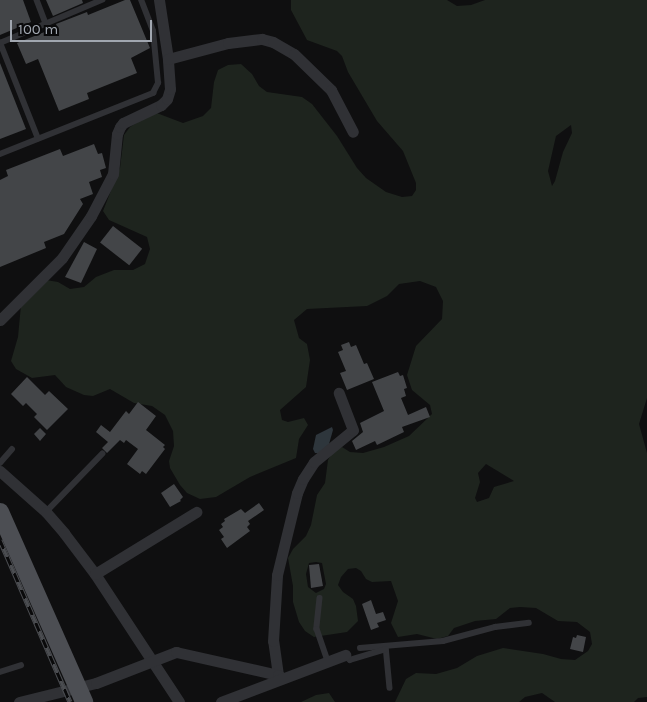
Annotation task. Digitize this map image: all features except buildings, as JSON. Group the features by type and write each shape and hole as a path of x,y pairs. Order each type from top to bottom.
{"main road":[{"path":"0,512 81,695"}],"street":[{"path":"0,320 62,258 91,216 113,174 117,134 123,123 161,104 167,99 170,89 168,59 159,0"},
{"path":"168,59 228,43 262,39 273,42 294,54 330,90 353,132"},
{"path":"280,676 273,641 277,575 297,493 303,479 314,462 353,430 339,393"},
{"path":"0,471 46,512 95,574 179,702"},
{"path":"95,574 196,512"},
{"path":"19,702 81,695 126,672 176,652 280,676"},
{"path":"221,702 280,676 345,655"}],"lane":[{"path":"37,0 46,24"},
{"path":"38,139 0,43 102,0"},
{"path":"0,154 153,93 158,87 153,31 141,0"},
{"path":"0,463 12,449"},
{"path":"46,512 102,454"},
{"path":"320,598 317,629 328,661"},
{"path":"360,648 443,641 495,627 530,623"},
{"path":"345,655 350,660 386,647"},
{"path":"386,647 390,688"},
{"path":"0,672 21,665"}],"shaded area":[{"path":"291,0 447,0 457,6 471,5 485,0 647,0 647,398 639,424 647,453 647,697 638,698 634,702 555,702 542,693 525,697 519,702 395,702 406,679 416,673 436,674 457,668 477,656 503,648 575,660 588,651 592,644 590,632 577,622 558,621 536,608 520,607 510,608 496,619 475,621 454,628 448,636 437,639 417,634 398,637 391,623 398,601 391,581 372,582 366,579 361,571 356,568 348,569 341,577 338,585 343,592 353,599 356,606 358,621 347,632 314,637 305,631 299,622 293,602 293,586 288,558 293,549 306,536 311,525 317,495 325,483 328,460 333,451 342,447 350,452 363,453 384,447 409,436 432,414 430,405 412,390 407,375 416,346 442,319 443,301 436,287 420,281 399,284 387,296 367,306 307,309 294,320 299,338 307,344 310,360 306,387 280,410 282,420 288,422 304,418 308,425 299,439 296,458 250,477 216,497 200,499 187,493 180,485 170,468 169,461 174,446 173,431 165,415 152,406 134,403 110,389 93,396 84,395 66,387 55,375 32,378 16,369 11,361 18,337 21,305 46,280 58,282 70,289 84,287 96,277 114,270 133,270 145,264 150,249 147,237 109,220 103,211 120,168 124,135 130,127 154,112 183,123 203,116 211,108 214,82 218,70 228,65 241,64 252,74 259,86 267,92 302,97 312,104 366,178 386,192 402,197 412,196 416,190 416,183 403,151 377,121 348,72 342,56 337,51 307,40 291,10","holes":["571,125 572,133 563,152 552,186 548,171 556,136","486,464 514,481 494,487 489,498 477,502 475,498 480,482 478,473","309,563 322,563 326,584 324,589 316,593 308,587 306,574"]},
{"path":"332,427 333,430 329,444 319,453 315,453 313,449 316,435"},
{"path":"329,693 335,702 301,702 316,695"}],"railway":[{"path":"0,540 70,702"}]}
